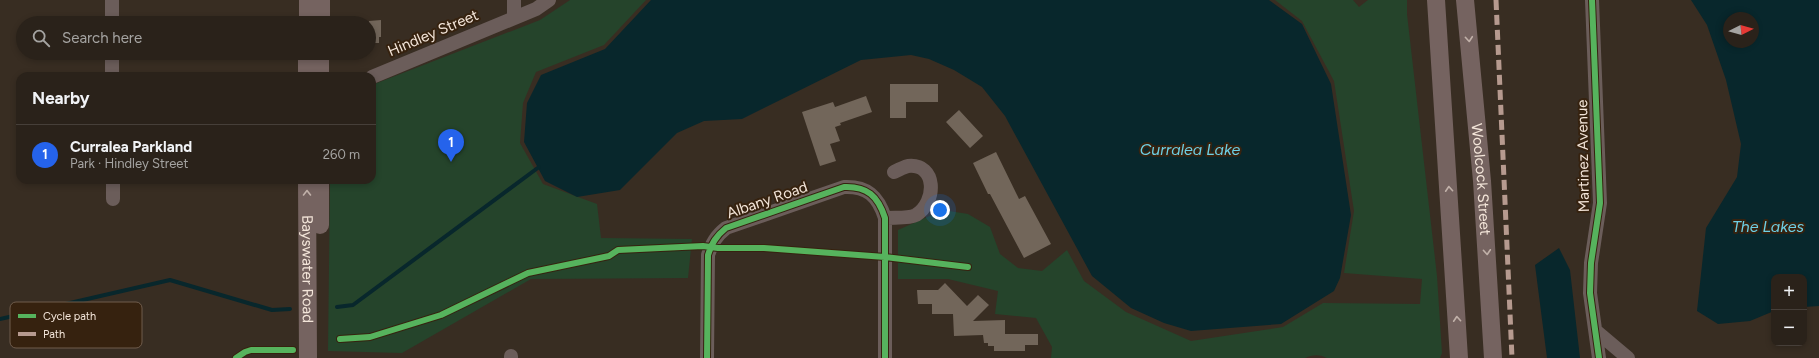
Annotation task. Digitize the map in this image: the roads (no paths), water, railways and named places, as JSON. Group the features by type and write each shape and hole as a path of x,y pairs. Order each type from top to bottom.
{"main road":[{"path":"308,0 308,16"},
{"path":"321,0 321,16"},
{"path":"1436,0 1457,355"},
{"name":"Woolcock Street","path":"1465,0 1482,181 1492,358"},
{"path":"307,72 308,60"},
{"path":"320,60 320,72"},
{"name":"Bayswater Road","path":"307,184 308,358"},
{"name":"Bayswater Road","path":"320,184 320,358"}],"street":[{"path":"112,0 112,16"},
{"path":"514,0 514,17"},
{"name":"Hindley Street","path":"376,75 536,9 549,0"},
{"name":"Martinez Avenue","path":"1592,0 1600,203 1591,263 1590,293 1599,358"},
{"path":"112,60 112,72"},
{"path":"885,358 885,218 915,216 927,206 932,190 928,176 921,168 908,166 894,172"},
{"path":"113,184 113,199"},
{"name":"Albany Road","path":"707,358 708,255 712,243 717,235 726,228 844,187 856,186 867,191 877,200 885,218"},
{"path":"1596,331 1622,358"}],"water":[{"name":"Curralea Lake","path":"651,0 1269,0 1302,24 1331,84 1351,215 1340,278 1334,291 1281,324 1191,331 1164,323 1131,308 1092,276 1005,116 982,87 954,70 929,59 911,55 861,60 742,119 704,121 677,133 620,190 577,197 545,181 524,142 527,103 541,75 605,49"},
{"name":"The Lakes","path":"1691,0 1819,0 1819,306 1807,307 1807,274 1771,274 1771,312 1750,321 1718,324 1697,311 1706,228 1737,177 1741,144 1726,80 1707,25"},
{"path":"1559,248 1570,270 1580,358 1547,358 1535,265"}],"waterway":[{"path":"337,307 353,305 539,167"},
{"path":"74,302 170,280 272,310 290,309"},
{"path":"0,319 10,317"}],"place":[{"name":"Curralea Parkland","path":"451,162"}]}
